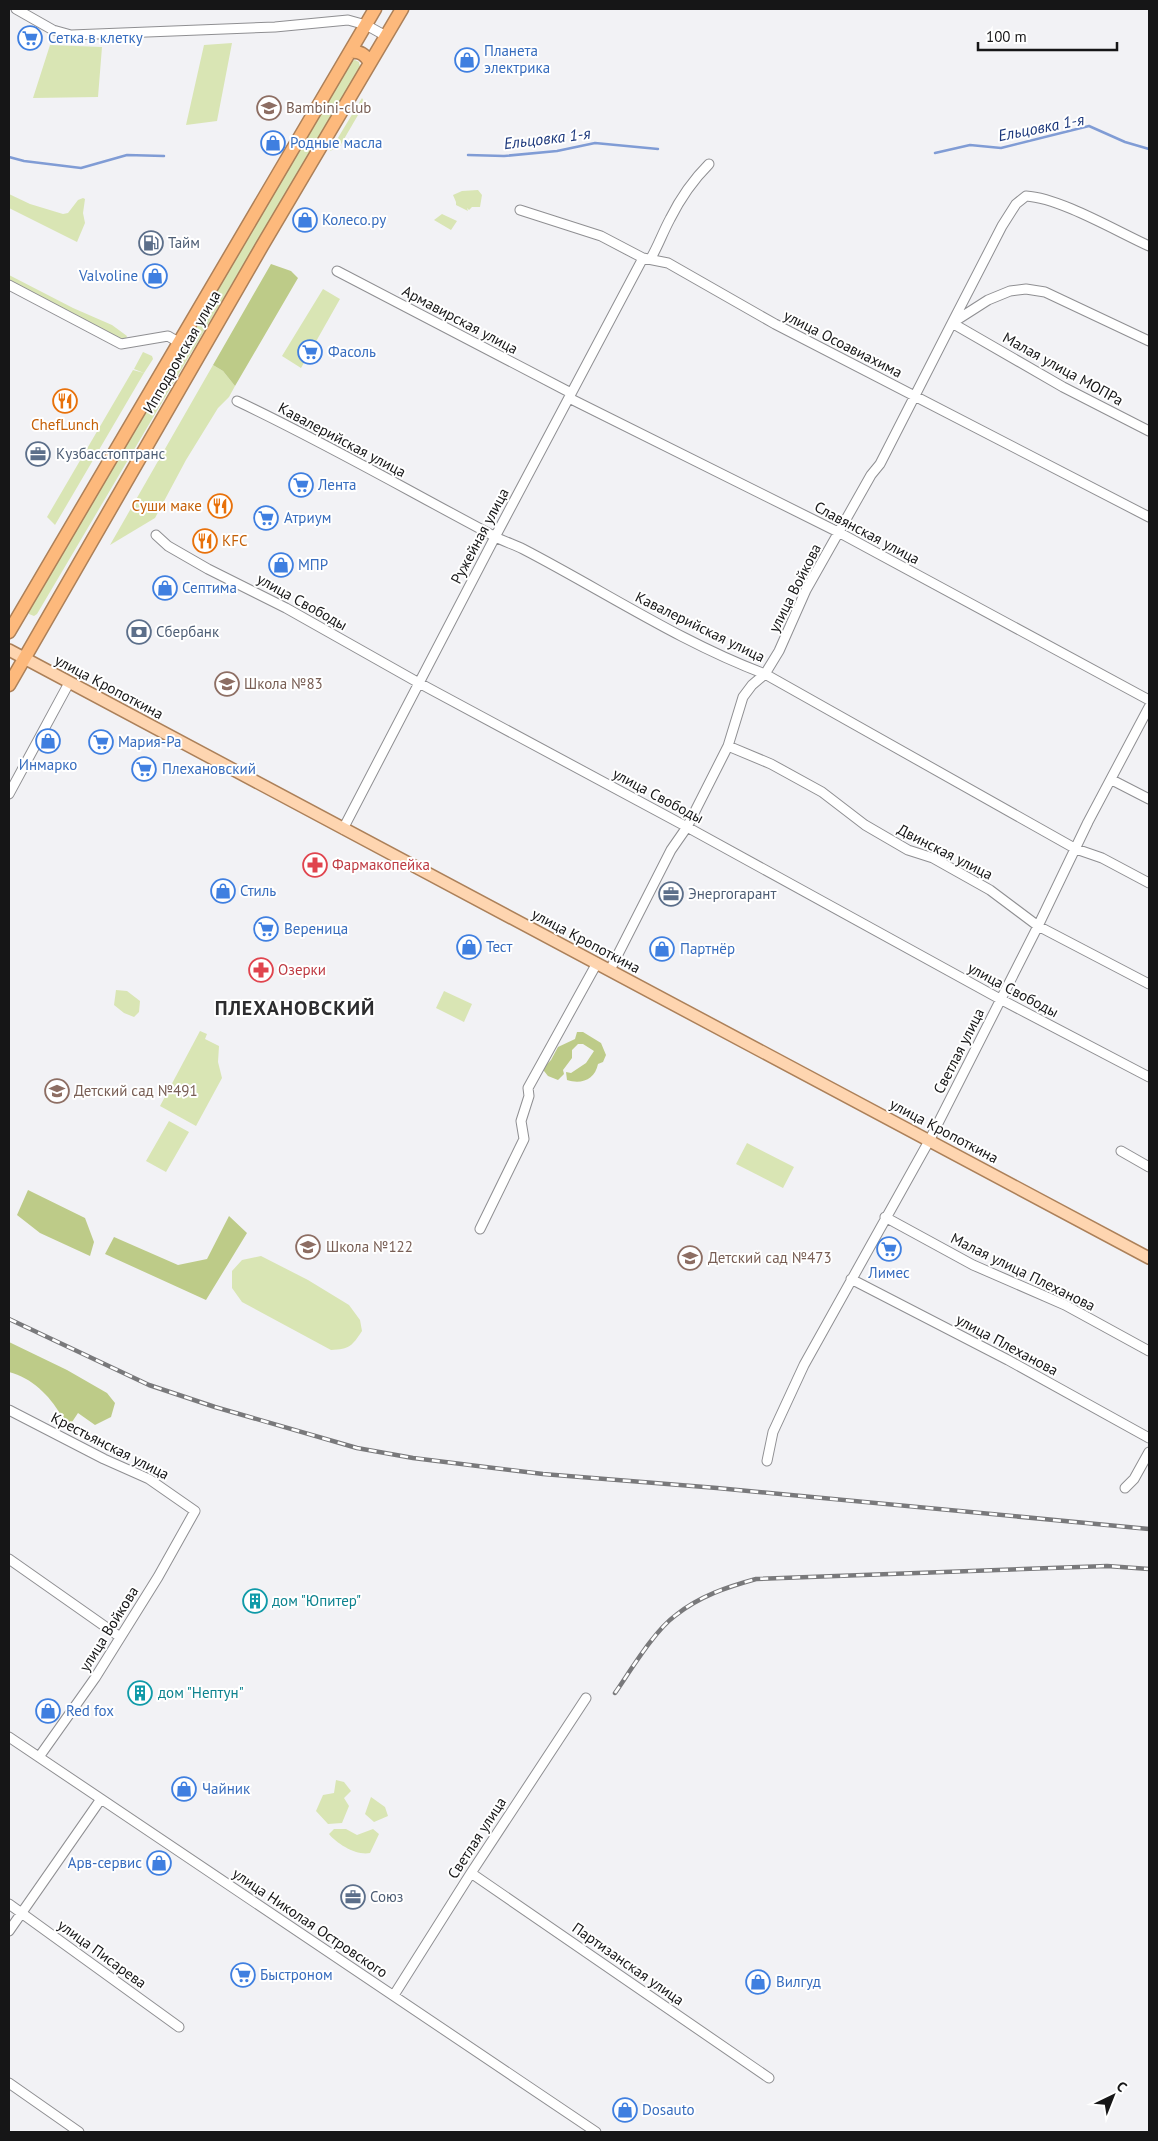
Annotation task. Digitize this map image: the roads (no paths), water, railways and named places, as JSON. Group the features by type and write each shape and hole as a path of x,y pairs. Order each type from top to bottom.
{"highway":[{"name":"Ипподромская улица","path":"9,632 375,9"},
{"name":"Ипподромская улица","path":"9,685 262,246 402,9"},
{"path":"350,52 358,52 366,56 370,63"}],"main road":[{"name":"улица Кропоткина","path":"9,650 1149,1258"}],"street":[{"path":"16,9 53,30 71,35 275,27 348,20 366,25 386,36"},
{"name":"Ружейная улица","path":"343,829 570,396 647,258 660,244 669,220 695,177 709,164"},
{"name":"улица Войкова","path":"610,970 671,850 687,827 728,746 743,698 752,685 765,674 779,651 806,590 840,533 871,475 880,464 1002,226 1016,204 1026,196 1040,197 1149,246"},
{"name":"улица Осоавиахима","path":"520,210 601,236 647,258 668,263 688,277 775,324 1149,517"},
{"name":"Армавирская улица","path":"337,271 570,396"},
{"path":"9,284 121,344 168,336 180,343"},
{"path":"952,323 988,300 1010,290 1026,289 1045,292 1149,341"},
{"name":"Малая улица МОПРа","path":"952,323 1063,387 1149,431"},
{"name":"Славянская улица","path":"570,396 840,533 1149,700"},
{"name":"Кавалерийская улица","path":"237,401 360,464 495,537 522,548 592,588 733,662 765,674 1076,849 1102,858 1149,883"},
{"name":"улица Свободы","path":"156,535 168,546 208,569 286,608 419,683 687,827 1000,999 1149,1077"},
{"path":"9,794 69,683"},
{"name":"Светлая улица","path":"767,1461 773,1432 804,1364 929,1140 1149,707"},
{"name":"Двинская улица","path":"728,746 771,764 822,792 865,825 908,850 933,858 990,890 1038,926 1149,984"},
{"path":"1112,780 1149,799"},
{"path":"480,1229 524,1139 520,1121 529,1096 528,1088 597,963"},
{"path":"1121,1151 1149,1167"},
{"name":"Малая улица Плеханова","path":"885,1217 973,1265 1031,1288 1065,1305 1149,1351"},
{"name":"улица Плеханова","path":"851,1279 1008,1360 1149,1438"},
{"name":"Крестьянская улица","path":"9,1410 104,1459 149,1479 195,1511"},
{"path":"1125,1488 1134,1479 1149,1452"},
{"name":"улица Войкова","path":"39,1757 96,1678 158,1577 195,1511"},
{"path":"9,1559 120,1637"},
{"name":"Светлая улица","path":"394,1995 471,1873 586,1698"},
{"name":"улица Николая Островского","path":"9,1737 596,2132"},
{"path":"9,1931 101,1799"},
{"name":"Партизанская улица","path":"471,1873 769,2078"},
{"name":"улица Писарева","path":"9,1904 179,2027"},
{"path":"9,2082 79,2132"}],"waterway":[{"name":"Ельцовка 1-я","path":"935,153 970,145 1001,148 1089,126 1125,142 1149,149"},
{"name":"Ельцовка 1-я","path":"468,155 504,156 557,151 595,143 658,149"},
{"name":"Ельцовка 1-я","path":"9,157 24,161 81,168 127,155 164,156"}],"railway":[{"path":"9,1319 149,1385 215,1407 357,1448 413,1458 543,1474 717,1488 1149,1529"},
{"path":"615,1693 651,1641 676,1615 695,1602 714,1593 756,1579 1107,1566 1149,1569"}],"place":[{"name":"Сетка в клетку","path":"30,38"},
{"name":"Планета электрика","path":"467,60"},
{"name":"Bambini-club","path":"269,108"},
{"name":"Родные масла","path":"273,143"},
{"name":"Колесо.ру","path":"305,220"},
{"name":"Тайм","path":"151,243"},
{"name":"Valvoline","path":"155,276"},
{"name":"Фасоль","path":"310,352"},
{"name":"ChefLunch","path":"65,401"},
{"name":"Кузбасстоптранс","path":"38,454"},
{"name":"Лента","path":"301,485"},
{"name":"Суши маке","path":"220,506"},
{"name":"Атриум","path":"266,518"},
{"name":"KFC","path":"205,541"},
{"name":"МПР","path":"281,565"},
{"name":"Септима","path":"165,588"},
{"name":"Сбербанк","path":"139,632"},
{"name":"Школа №83","path":"227,684"},
{"name":"Инмарко","path":"48,741"},
{"name":"Мария-Ра","path":"101,742"},
{"name":"Плехановский","path":"144,769"},
{"name":"Фармакопейка","path":"315,865"},
{"name":"Стиль","path":"223,891"},
{"name":"Энергогарант","path":"671,894"},
{"name":"Вереница","path":"266,929"},
{"name":"Тест","path":"469,947"},
{"name":"Партнёр","path":"662,949"},
{"name":"Озерки","path":"261,970"},
{"name":"Детский сад №491","path":"57,1091"},
{"name":"Школа №122","path":"308,1247"},
{"name":"Лимес","path":"889,1249"},
{"name":"Детский сад №473","path":"690,1258"},
{"name":"дом \"Юпитер\"","path":"255,1601"},
{"name":"дом \"Нептун\"","path":"140,1693"},
{"name":"Red fox","path":"48,1711"},
{"name":"Чайник","path":"184,1789"},
{"name":"Арв-сервис","path":"159,1863"},
{"name":"Союз","path":"353,1897"},
{"name":"Быстроном","path":"243,1975"},
{"name":"Вилгуд","path":"758,1982"},
{"name":"Dosauto","path":"625,2110"}],"district":[{"name":"ПЛЕХАНОВСКИЙ","path":"295,1008"}]}
